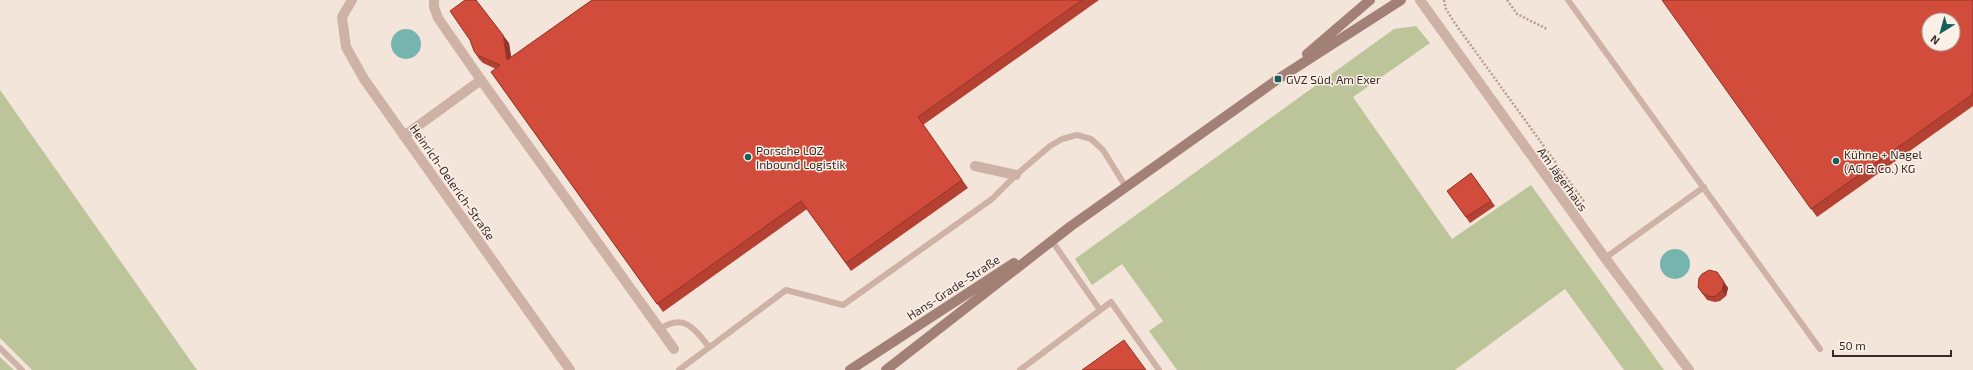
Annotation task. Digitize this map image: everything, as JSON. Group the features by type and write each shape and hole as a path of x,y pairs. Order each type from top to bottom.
{"street":[{"name":"Heinrich-Oelerich-Straße","path":"352,0 342,17 346,47 364,79 570,370"},
{"path":"434,0 434,7 438,18 674,349"},
{"name":"Hans-Grade-Straße","path":"1278,78 1370,0"},
{"name":"Hans-Grade-Straße","path":"850,370 1071,226 1278,78 1401,0"},
{"name":"Am Jägerhaus","path":"1420,0 1604,258 1689,370"},
{"path":"404,136 481,80"},
{"path":"975,166 1016,175"},
{"name":"Hans-Grade-Straße","path":"886,370 1071,226"}],"lane":[{"path":"1568,0 1820,348"},
{"path":"679,370 786,290 844,305 992,199 1016,175 1050,146 1062,139 1077,135 1091,140 1103,150 1126,187"},
{"path":"1604,258 1704,187"},
{"path":"1052,241 1100,310"},
{"path":"1020,370 1111,302 1159,370"},
{"path":"660,329 670,322 683,322 694,329 709,347"},
{"path":"0,348 22,370"}],"path":[{"path":"1444,0 1446,9 1454,22 1584,203"},
{"path":"1507,0 1517,14 1547,29"}],"green space":[{"path":"1416,26 1430,43 1353,97 1452,239 1531,185 1664,370 1624,370 1565,289 1455,370 1177,370 1149,331 1163,321 1122,264 1092,285 1075,259 1394,29"},
{"path":"0,90 197,370 32,370 0,338"},
{"path":"0,357 14,370 0,370"}],"water":[{"path":"406,29 417,33 421,44 417,55 406,59 395,55 391,44 395,33"},
{"path":"1675,249 1686,253 1690,264 1686,275 1675,279 1664,275 1660,264 1664,253"}],"building":[{"name":"Porsche LOZ Inbound Logistik","path":"465,0 476,0 503,35 507,60 592,0 1082,0 918,117 962,180 846,263 801,201 657,304 491,72 500,65 477,55 474,51 470,40 450,11"},
{"name":"Kühne + Nagel (AG & Co.) KG","path":"1662,0 1973,0 1973,94 1811,209"},
{"path":"1471,173 1491,201 1466,217 1447,191"},
{"path":"1709,270 1717,272 1724,282 1722,290 1716,296 1711,297 1703,294 1698,287 1699,278 1702,274"},
{"path":"1124,340 1146,370 1082,370"}],"place":[{"name":"GVZ Süd, Am Exer","path":"1278,79"},
{"name":"Porsche LOZ Inbound Logistik","path":"748,157"},
{"name":"Kühne + Nagel (AG & Co.) KG","path":"1836,161"}]}
